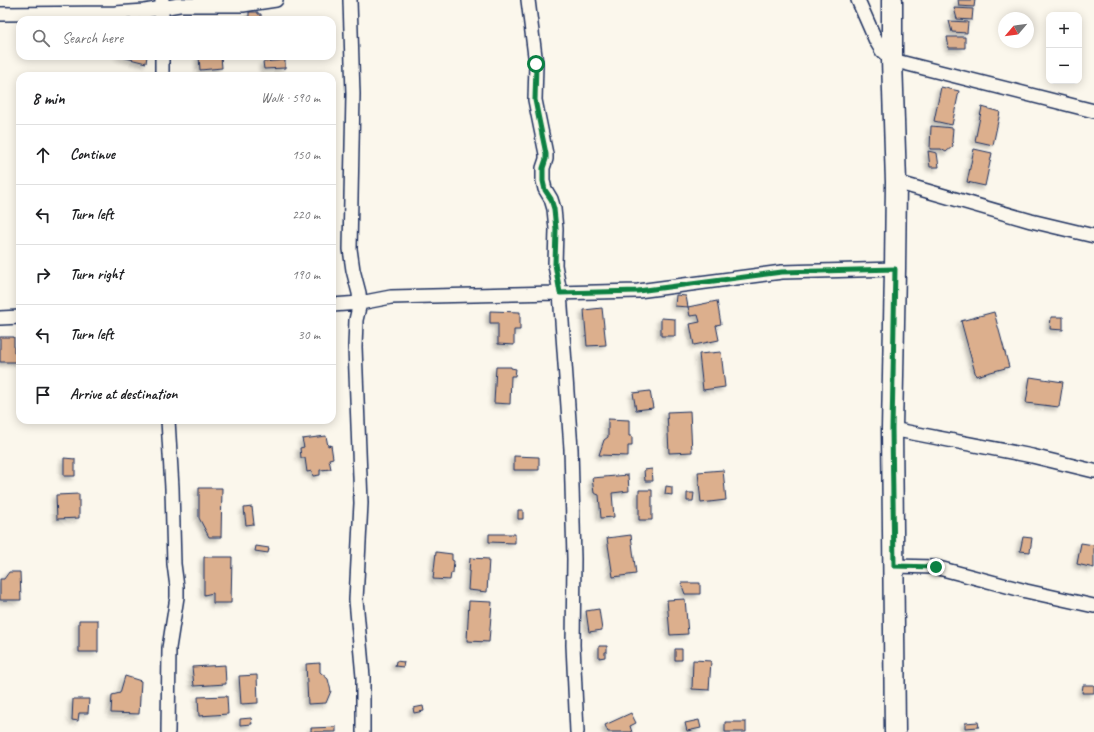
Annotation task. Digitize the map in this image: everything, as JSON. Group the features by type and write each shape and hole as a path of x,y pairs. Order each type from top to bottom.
{"main road":[{"path":"892,0 892,60 896,182 892,429 895,732"}],"street":[{"path":"0,14 115,13 162,9 179,5 242,5 276,0"},
{"path":"350,0 353,94 350,250 352,270 359,293 360,303 356,320 355,347 361,503 356,600 363,677 363,732"},
{"path":"528,0 536,64 535,100 546,154 543,168 543,181 545,190 551,199 554,209 556,229 555,264 560,293 571,449 574,558 573,645 577,732"},
{"path":"858,0 876,41 882,51 892,60 1094,111"},
{"path":"162,60 162,72"},
{"path":"896,182 1094,236"},
{"path":"336,305 360,303 390,297 638,291 782,272 895,269"},
{"path":"0,318 16,317"},
{"path":"168,424 174,564 177,592 169,648 168,732"},
{"path":"892,429 1032,456 1094,471"},
{"path":"894,566 936,567 1026,591 1094,606"}],"building":[{"path":"958,0 975,0 974,7 959,6"},
{"path":"954,8 973,9 972,20 957,19"},
{"path":"249,12 258,12 258,14 261,14 261,16 249,16"},
{"path":"949,21 968,22 967,33 952,32"},
{"path":"947,37 965,37 965,48 949,48"},
{"path":"134,60 146,60 146,63"},
{"path":"199,60 221,60 222,68 200,70"},
{"path":"285,60 285,68 264,69 263,62"},
{"path":"941,87 959,91 952,125 934,121"},
{"path":"982,107 1000,112 993,145 975,141"},
{"path":"931,126 953,128 953,146 946,152 941,149 930,149"},
{"path":"974,149 992,153 985,186 967,182"},
{"path":"928,151 937,153 939,167 930,167"},
{"path":"676,295 686,296 688,307 675,306"},
{"path":"717,301 721,324 716,325 719,340 694,345 690,324 700,322 698,315 690,316 688,307"},
{"path":"602,308 606,345 587,346 584,310"},
{"path":"490,311 520,312 520,330 514,330 514,345 498,344 498,323 490,323"},
{"path":"994,312 1009,367 976,376 961,321"},
{"path":"1051,317 1063,317 1063,330 1050,329"},
{"path":"661,318 675,319 675,336 661,336"},
{"path":"0,337 14,337 14,353 16,353 16,362 0,362"},
{"path":"721,352 725,387 703,390 699,354"},
{"path":"496,367 511,367 516,369 515,376 511,376 510,404 494,403"},
{"path":"1030,377 1063,382 1059,407 1026,403"},
{"path":"650,391 653,408 636,410 633,393"},
{"path":"690,411 692,452 669,453 667,412"},
{"path":"608,419 629,420 629,436 632,436 632,446 628,446 628,456 599,455 604,440 608,437"},
{"path":"326,436 328,446 331,445 333,458 329,459 331,469 320,470 320,475 313,476 312,471 307,472 305,458 301,458 300,448 304,447 302,439"},
{"path":"514,456 539,457 539,470 514,470"},
{"path":"64,458 75,459 75,476 64,476"},
{"path":"652,469 653,481 645,481 644,470"},
{"path":"723,470 726,500 701,503 698,472"},
{"path":"628,475 629,491 612,493 614,517 601,518 599,495 594,493 592,478"},
{"path":"666,486 672,487 672,495 665,494"},
{"path":"199,488 222,488 221,537 209,537 199,518"},
{"path":"639,490 652,490 652,520 639,520"},
{"path":"687,493 694,493 693,501 687,501"},
{"path":"79,494 79,518 57,519 56,495"},
{"path":"252,507 254,524 246,525 244,508"},
{"path":"518,510 523,510 523,519 518,519"},
{"path":"489,534 515,534 515,543 489,542"},
{"path":"631,535 636,574 613,577 607,538"},
{"path":"1023,537 1032,538 1030,552 1020,551"},
{"path":"1081,543 1094,545 1094,568 1077,564"},
{"path":"256,546 269,548 268,553 255,551"},
{"path":"436,552 452,554 452,560 454,561 453,573 451,573 450,580 433,579"},
{"path":"204,557 232,557 231,603 213,603 213,593 204,595"},
{"path":"470,558 489,559 487,592 468,590"},
{"path":"9,572 20,572 21,600 0,600 0,579 4,579"},
{"path":"681,583 700,583 700,594 685,594"},
{"path":"685,599 688,634 670,635 667,600"},
{"path":"469,601 492,602 489,642 467,641"},
{"path":"599,609 602,630 589,632 586,611"},
{"path":"79,620 98,620 98,652 79,652"},
{"path":"599,646 607,646 605,657 599,658"},
{"path":"675,649 682,649 682,660 675,660"},
{"path":"693,660 711,661 709,690 692,689"},
{"path":"396,661 404,662 403,667 395,666"},
{"path":"320,663 320,672 328,679 331,691 326,703 308,704 306,664"},
{"path":"225,665 226,684 194,686 192,667"},
{"path":"257,675 258,703 241,704 239,676"},
{"path":"125,676 141,681 139,714 111,713 112,695 120,693"},
{"path":"1083,685 1094,685 1094,693 1082,693"},
{"path":"227,696 228,714 199,716 198,697"},
{"path":"73,699 89,699 88,713 79,713 78,721 72,720"},
{"path":"423,706 424,711 414,713 413,708"},
{"path":"631,713 636,723 630,726 632,732 608,732 605,725"},
{"path":"251,718 252,724 240,725 240,719"},
{"path":"699,720 701,728 687,731 685,723"},
{"path":"725,722 746,722 746,732 725,732"},
{"path":"978,722 979,727 965,728 965,723"},
{"path":"336,727 336,732 311,732 311,728"}],"route":[{"path":"536,64 535,100 546,154 543,168 543,181 545,190 551,199 554,209 556,229 555,264 560,293 638,291 782,272 895,269 892,429 894,566 936,567"}]}
